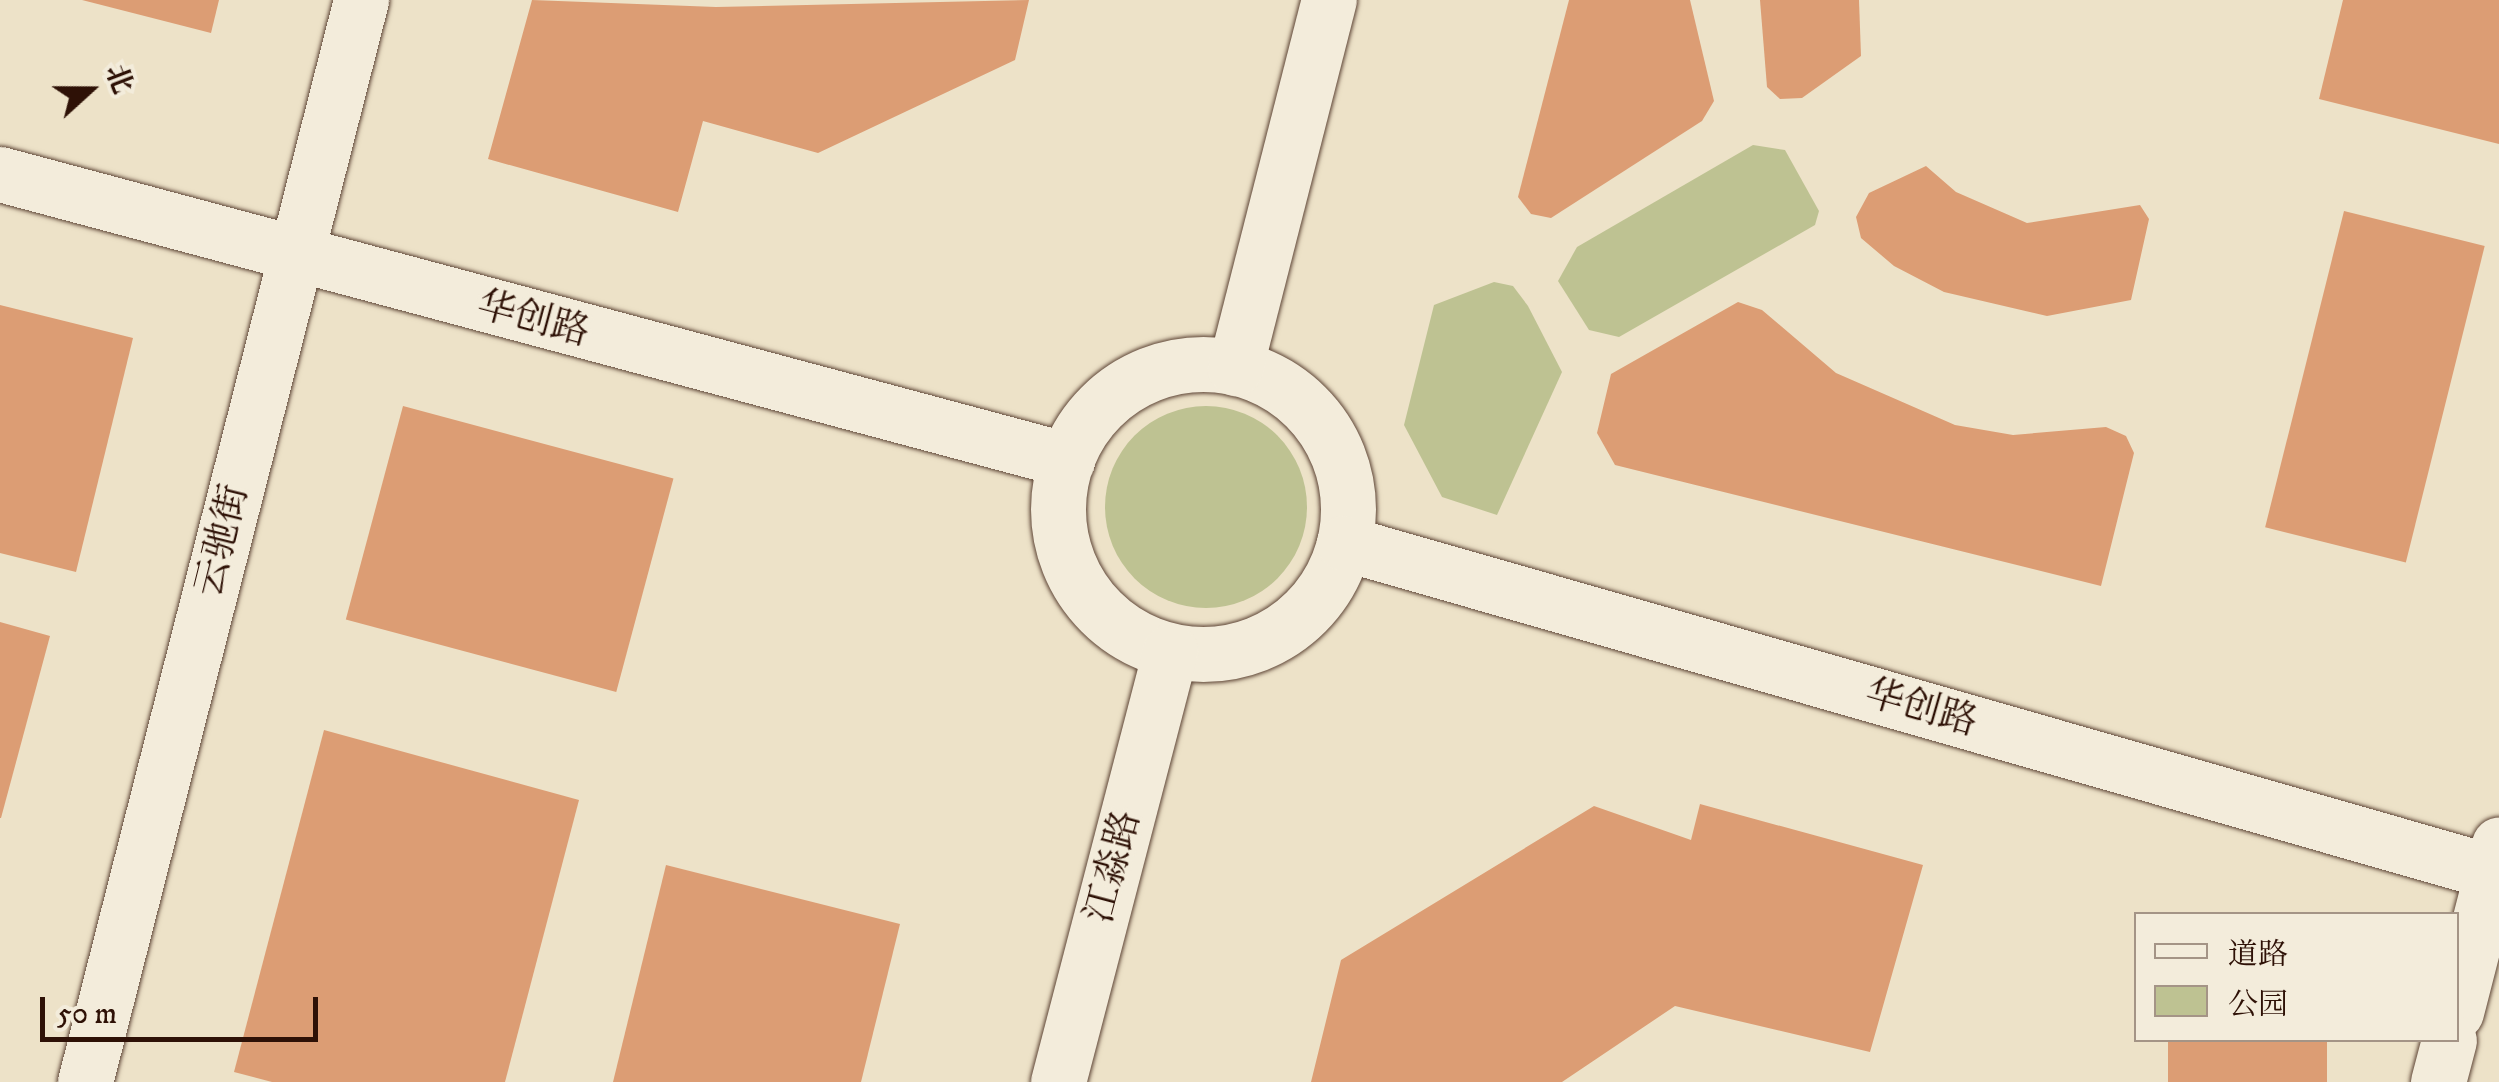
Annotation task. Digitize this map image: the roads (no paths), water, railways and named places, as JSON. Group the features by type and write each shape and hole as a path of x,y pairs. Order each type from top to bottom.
{"street":[{"name":"云驰街","path":"85,1082 360,0"},
{"path":"1234,368 1330,0"},
{"name":"华创路","path":"0,174 296,258 1067,460"},
{"path":"1180,364 1234,368 1306,406 1333,443 1347,487 1344,544 1306,613 1268,640 1220,654 1170,651 1124,631 1087,596 1064,552 1058,501 1067,460 1096,410 1136,379 1180,364"},
{"name":"华创路","path":"1344,544 2497,864"},
{"name":"江淼路","path":"1058,1082 1170,651"},
{"path":"2459,1001 2497,864"},
{"path":"2438,1082 2449,1042"}]}
